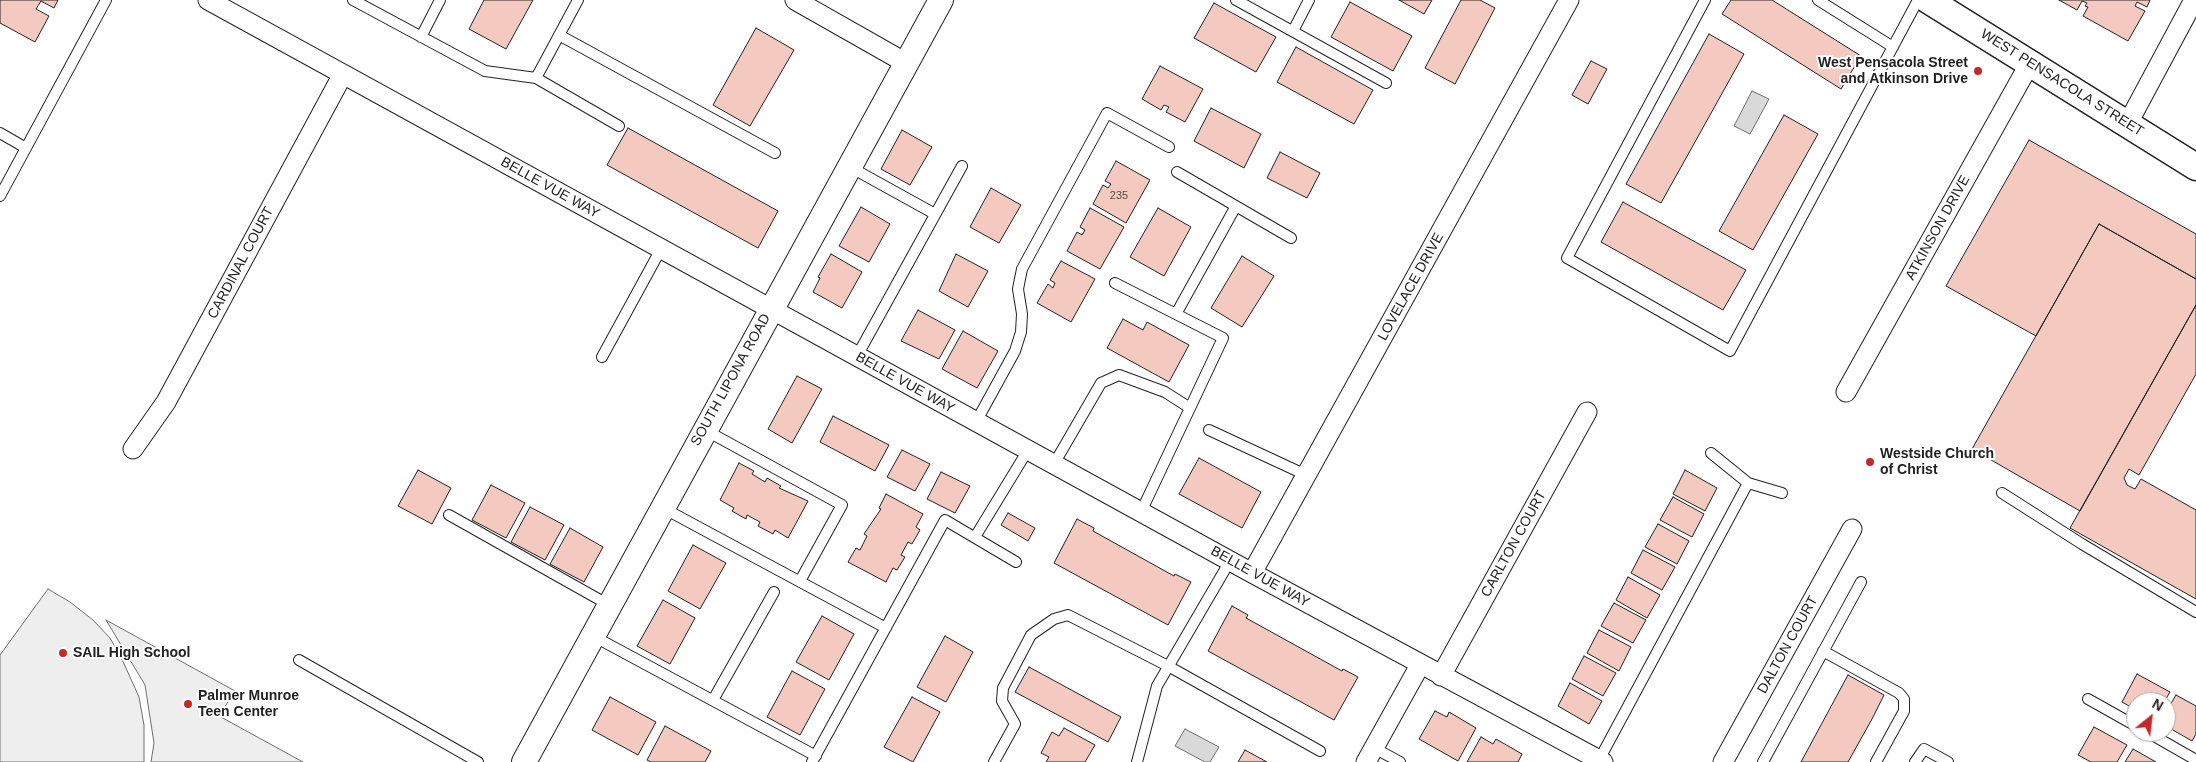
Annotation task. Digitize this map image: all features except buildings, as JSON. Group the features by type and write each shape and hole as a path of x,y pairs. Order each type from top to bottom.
{"main road":[{"name":"WEST PENSACOLA STREET","path":"1928,0 2196,167"}],"street":[{"path":"796,0 906,63"},
{"name":"SOUTH LIPONA ROAD","path":"524,762 770,309 941,0"},
{"name":"LOVELACE DRIVE","path":"1252,573 1569,0"},
{"path":"2128,123 2194,0"},
{"name":"BELLE VUE WAY","path":"212,1 1230,561 1601,761"},
{"name":"ATKINSON DRIVE","path":"1846,392 2030,63"},
{"name":"CARDINAL COURT","path":"133,449 166,402 343,74"},
{"name":"CARLTON COURT","path":"1441,676 1587,412"},
{"name":"DALTON COURT","path":"1723,762 1852,528"},
{"path":"1370,755 1420,664"}],"lane":[{"path":"0,196 106,0"},
{"path":"353,0 485,71 536,78 619,126"},
{"path":"421,37 440,0"},
{"path":"536,78 578,0"},
{"path":"1236,0 1386,83"},
{"path":"1293,31 1309,0"},
{"path":"1705,0 1567,258 1730,351 1918,0"},
{"path":"1818,0 1893,46"},
{"path":"559,35 775,153"},
{"path":"976,422 1015,351 1021,332 1022,314 1018,289 1022,269 1107,113 1169,147"},
{"path":"0,133 26,148"},
{"path":"849,166 935,214"},
{"path":"857,356 962,166"},
{"path":"1177,172 1291,238"},
{"path":"1176,314 1236,206"},
{"path":"602,357 661,249"},
{"path":"1116,283 1223,338 1141,512"},
{"path":"1054,464 1101,383 1119,375 1165,392 1190,408"},
{"path":"704,430 842,505 800,581"},
{"path":"1209,430 1306,475"},
{"path":"975,537 1028,450"},
{"path":"1711,453 1748,482 1782,493"},
{"path":"1601,761 1748,482"},
{"path":"2002,494 2196,612"},
{"path":"662,507 886,628"},
{"path":"449,515 609,605"},
{"path":"592,635 713,700 814,759 945,520 1016,562"},
{"path":"1137,762 1157,686 1230,561"},
{"path":"1763,762 1861,582"},
{"path":"713,700 774,592"},
{"path":"994,762 1015,724 1002,702 1003,688 1031,635 1054,619 1068,615 1168,666 1320,751"},
{"path":"1823,651 1899,693 1904,699 1904,711 1876,762"},
{"path":"299,660 478,762"},
{"path":"2088,699 2126,720"},
{"path":"2164,742 2196,760"},
{"path":"1915,762 1924,748 1948,762"},
{"path":"1370,755 1400,762"}],"shaded area":[{"path":"1752,91 1769,99 1750,134 1734,126"},
{"name":"SAIL High School","path":"48,589 70,602 93,620 110,638 121,657 139,697 144,725 144,762 0,762 0,655"},
{"name":"Palmer Munroe Teen Center","path":"106,620 235,691 219,716 303,762 151,762 154,743 145,685"},
{"path":"1185,729 1219,747 1210,762 1205,762 1175,746"}],"place":[{"name":"West Pensacola Street and Atkinson Drive","path":"1978,71"},
{"name":"Westside Church of Christ","path":"1870,462"},
{"name":"SAIL High School","path":"63,653"},
{"name":"Palmer Munroe Teen Center","path":"188,704"}]}
